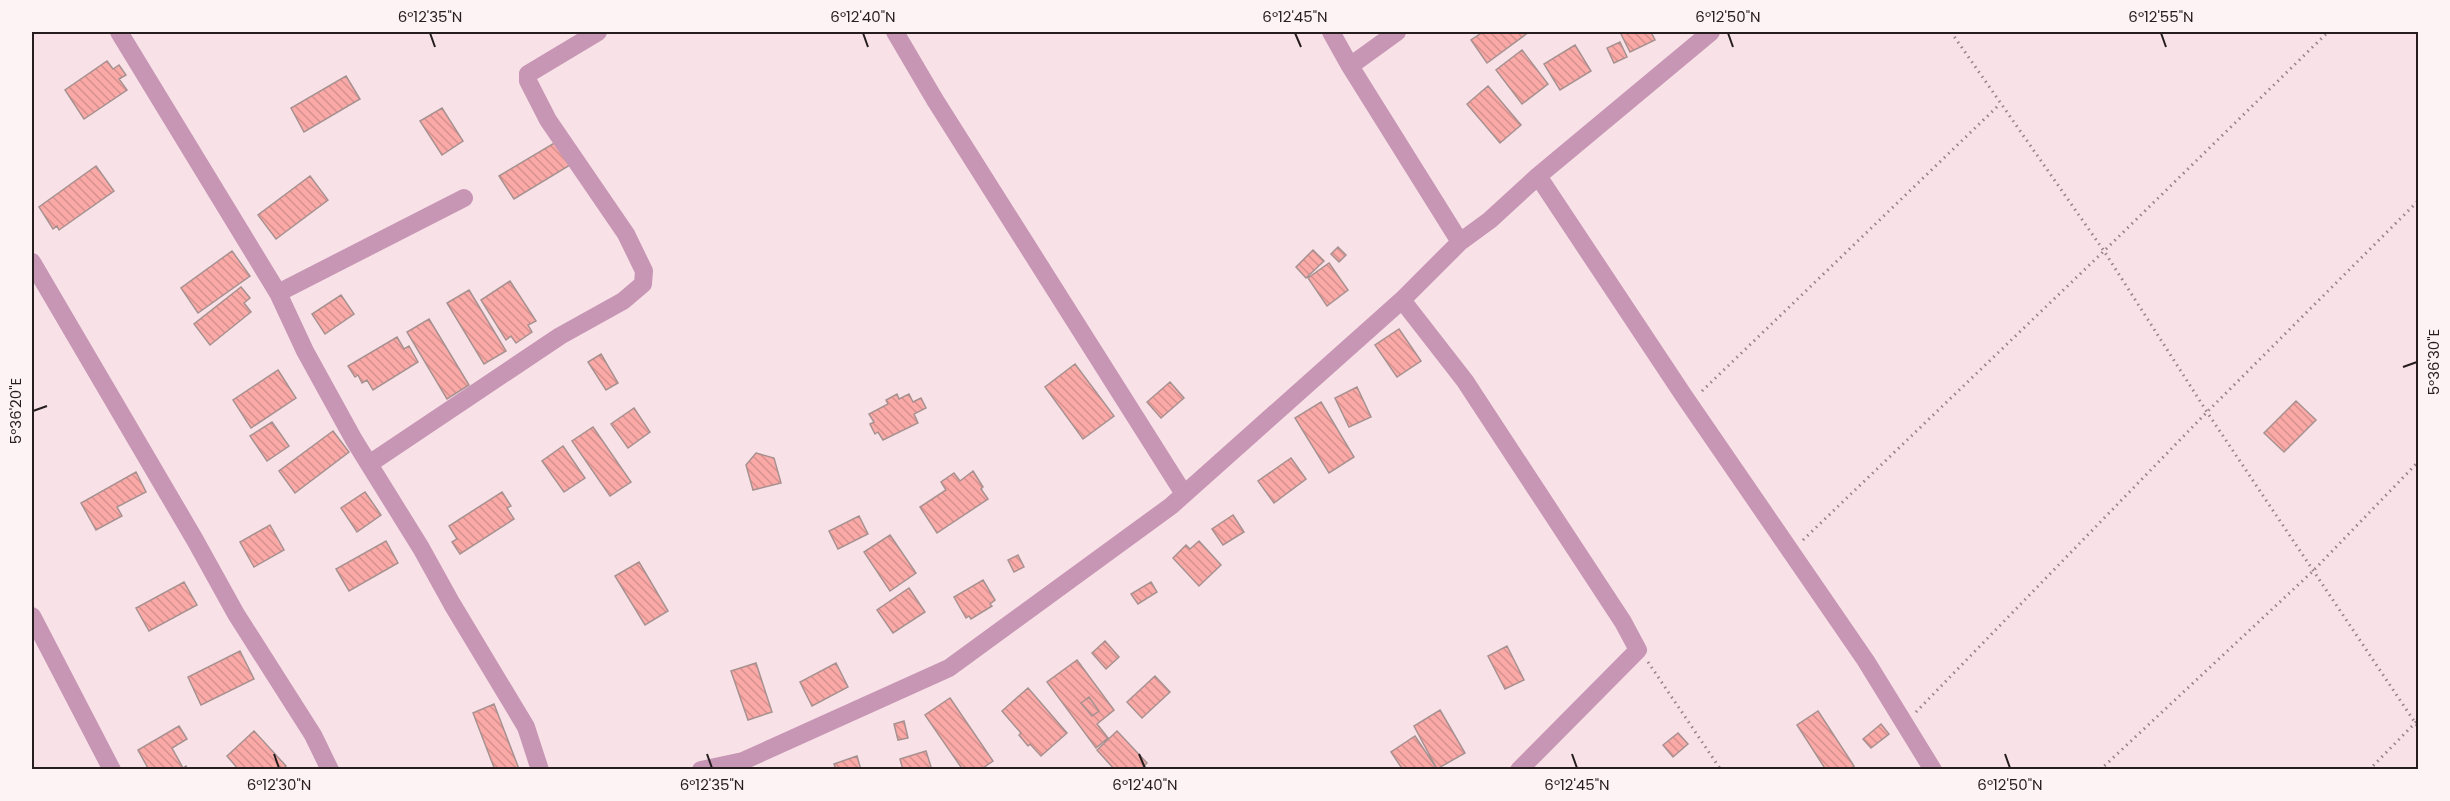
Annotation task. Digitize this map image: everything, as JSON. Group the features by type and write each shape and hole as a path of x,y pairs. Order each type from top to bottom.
{"street":[{"path":"119,32 278,293 305,351 369,464 526,727 540,770"},
{"path":"369,464 561,336 623,301 643,284 644,271 626,234 548,120 528,81 528,74 598,32"},
{"path":"896,32 935,100 1184,494"},
{"path":"1332,32 1350,66 1460,242"},
{"path":"1350,66 1398,32"},
{"path":"701,770 743,761 950,668 1170,506 1402,300 1460,242 1490,220 1538,176 1711,32"},
{"path":"1538,176 1866,661 1933,770"},
{"path":"278,293 464,198"},
{"path":"32,262 236,614 313,735 330,770"},
{"path":"1402,300 1465,381 1623,622 1638,650 1519,770"},
{"path":"32,616 112,770"}],"path":[{"path":"1951,32 2104,251 2207,412 2417,721 2418,727"},
{"path":"1791,552 2328,32"},
{"path":"1702,391 2000,104"},
{"path":"1915,713 2207,412 2418,201"},
{"path":"2100,770 2313,571 2418,462"},
{"path":"1642,654 1721,770"},
{"path":"2369,770 2417,721"}],"building":[{"path":"1483,32 1529,32 1487,63 1471,40"},
{"path":"1620,32 1651,32 1655,40 1630,52"},
{"path":"1620,42 1627,57 1614,63 1607,48"},
{"path":"1575,45 1591,71 1560,90 1544,64"},
{"path":"1522,50 1548,84 1522,104 1496,70"},
{"path":"107,61 113,69 119,65 126,75 119,79 127,90 84,119 65,90"},
{"path":"346,76 360,99 304,132 291,108"},
{"path":"1488,86 1521,125 1500,143 1467,104"},
{"path":"442,108 463,141 442,155 420,121"},
{"path":"556,142 570,165 514,199 499,176"},
{"path":"96,166 114,191 59,230 57,226 53,229 39,207"},
{"path":"310,176 328,200 276,239 258,215"},
{"path":"1338,247 1346,255 1339,262 1331,254"},
{"path":"1313,250 1324,261 1306,278 1296,267"},
{"path":"232,251 250,276 198,313 181,288"},
{"path":"1329,263 1348,290 1327,306 1308,278"},
{"path":"510,281 536,321 528,325 532,332 516,343 511,336 506,340 481,300"},
{"path":"241,287 250,298 244,303 251,312 210,345 194,324"},
{"path":"469,290 506,351 484,364 447,303"},
{"path":"341,295 354,314 325,334 312,314"},
{"path":"429,319 469,385 447,399 407,332"},
{"path":"1399,329 1421,361 1397,377 1375,345"},
{"path":"397,337 404,349 409,346 418,362 373,390 367,380 362,383 358,375 355,377 348,366"},
{"path":"601,354 618,383 606,390 588,362"},
{"path":"1075,364 1114,416 1083,439 1045,387"},
{"path":"278,370 296,398 251,428 233,400"},
{"path":"1170,382 1184,398 1161,418 1147,402"},
{"path":"1357,387 1371,417 1349,427 1335,398"},
{"path":"897,394 899,399 909,394 913,402 921,398 926,408 914,414 918,423 883,440 878,432 875,434 870,424 874,422 869,414 888,404 886,400"},
{"path":"2296,401 2316,420 2284,452 2264,433"},
{"path":"1321,402 1354,457 1329,473 1295,418"},
{"path":"634,408 650,432 628,448 611,424"},
{"path":"272,422 289,446 267,461 250,436"},
{"path":"593,427 631,482 610,496 572,441"},
{"path":"333,431 349,452 295,493 279,471"},
{"path":"563,446 585,478 564,492 542,461"},
{"path":"756,453 774,458 781,483 753,490 746,465"},
{"path":"1291,458 1306,479 1274,503 1258,481"},
{"path":"973,471 988,499 937,533 920,507 946,490 941,482 954,473 960,481"},
{"path":"136,472 146,492 117,507 122,516 96,530 81,503"},
{"path":"365,492 381,515 357,532 341,508"},
{"path":"502,492 511,506 507,508 514,519 460,554 452,542 457,539 449,526"},
{"path":"1233,515 1244,532 1223,545 1212,529"},
{"path":"859,516 868,534 838,549 829,531"},
{"path":"270,525 284,550 254,567 240,542"},
{"path":"890,535 916,573 890,591 864,552"},
{"path":"386,541 398,563 349,591 336,569"},
{"path":"1199,541 1221,565 1199,586 1173,558 1186,545 1190,549"},
{"path":"1018,555 1024,567 1014,572 1008,560"},
{"path":"639,562 668,611 645,625 615,576"},
{"path":"983,580 995,600 990,604 992,606 971,619 969,616 966,618 954,597"},
{"path":"184,582 197,605 149,631 136,608"},
{"path":"1151,582 1157,592 1138,604 1131,594"},
{"path":"909,588 925,612 893,633 877,610"},
{"path":"1105,641 1119,657 1106,669 1092,653"},
{"path":"1507,646 1524,680 1505,689 1488,656"},
{"path":"240,651 254,679 201,705 188,677"},
{"path":"1077,660 1114,710 1097,724 1108,738 1096,748 1047,682","holes":["1089,697 1099,711 1092,716 1081,703"]},
{"path":"756,663 772,712 748,720 731,671"},
{"path":"836,663 848,687 812,706 800,682"},
{"path":"1155,676 1170,692 1142,718 1127,702"},
{"path":"1028,688 1067,733 1041,756 1030,744 1028,746 1019,735 1021,733 1002,711"},
{"path":"1089,697 1099,711 1092,716 1081,703"},
{"path":"950,698 993,761 980,770 963,770 925,715"},
{"path":"494,704 519,769 517,770 495,770 473,713"},
{"path":"1440,710 1465,753 1437,769 1414,726"},
{"path":"1818,711 1854,766 1849,770 1826,770 1797,725"},
{"path":"904,721 908,738 898,740 894,724"},
{"path":"1881,724 1889,734 1871,748 1863,739"},
{"path":"179,726 187,739 172,748 183,768 186,766 188,770 149,770 138,750"},
{"path":"254,731 286,766 282,770 239,770 227,756"},
{"path":"1117,731 1147,763 1140,770 1115,770 1097,750"},
{"path":"1678,733 1688,744 1673,757 1663,745"},
{"path":"1415,736 1438,770 1403,770 1391,752"},
{"path":"926,751 932,770 903,770 900,759"},
{"path":"857,756 861,770 836,770 834,764"}]}
